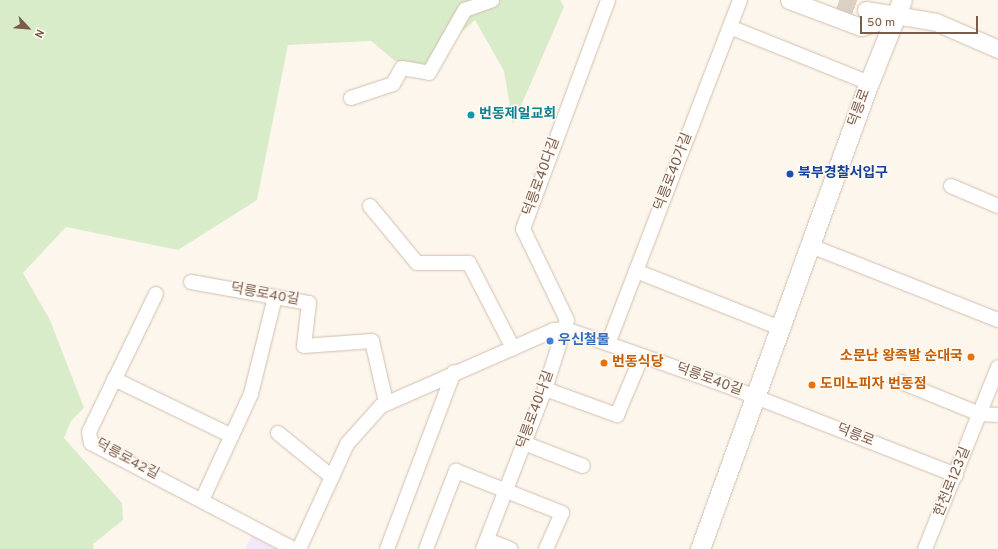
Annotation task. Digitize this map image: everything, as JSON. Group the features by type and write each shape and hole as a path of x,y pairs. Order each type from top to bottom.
{"main road":[{"name":"덕릉로","path":"700,549 724,489 754,397 811,246 869,83 899,8"}],"street":[{"path":"351,98 393,84 402,68 430,73 465,10 492,0"},
{"name":"덕릉로40다길","path":"566,329 567,320 523,229 608,0"},
{"name":"덕릉로40가길","path":"608,344 740,0"},
{"path":"790,0 861,27 899,8"},
{"path":"882,0 998,49"},
{"path":"866,10 899,8"},
{"name":"덕릉로","path":"730,27 869,83"},
{"path":"951,186 998,206"},
{"path":"370,206 417,263 469,262 513,348"},
{"path":"811,246 998,320"},
{"path":"636,271 780,328"},
{"name":"덕릉로40길","path":"191,282 309,303 304,346 372,341 386,402"},
{"name":"덕릉로42길","path":"156,294 89,432 91,443 294,549"},
{"path":"202,500 251,394 275,297"},
{"path":"299,549 347,444 386,402 554,330 566,329"},
{"name":"덕릉로40길","path":"566,329 754,397"},
{"name":"덕릉로40나길","path":"510,549 485,544 545,389 566,329"},
{"path":"545,389 618,416 642,356"},
{"name":"한천로123길","path":"925,549 998,368"},
{"path":"387,549 454,372"},
{"path":"114,379 232,436"},
{"path":"901,382 980,414 998,415"},
{"name":"덕릉로","path":"754,397 956,475"},
{"path":"278,433 332,477"},
{"path":"524,443 584,466"},
{"path":"426,549 456,470 562,513 546,549"}],"shaded area":[{"path":"254,532 287,549 245,549"}],"green space":[{"path":"0,0 560,0 564,7 513,124 504,71 475,20 426,64 395,61 371,41 288,45 257,200 178,250 66,227 23,273 50,320 84,408 71,421 64,438 122,503 123,520 93,544 94,549 0,549"}],"tunnel":[{"path":"839,0 866,10"}],"place":[{"name":"번동제일교회","path":"471,115"},
{"name":"북부경찰서입구","path":"790,174"},
{"name":"우신철물","path":"550,341"},
{"name":"소문난 왕족발 순대국","path":"971,357"},
{"name":"번동식당","path":"604,363"},
{"name":"도미노피자 번동점","path":"812,385"}]}
